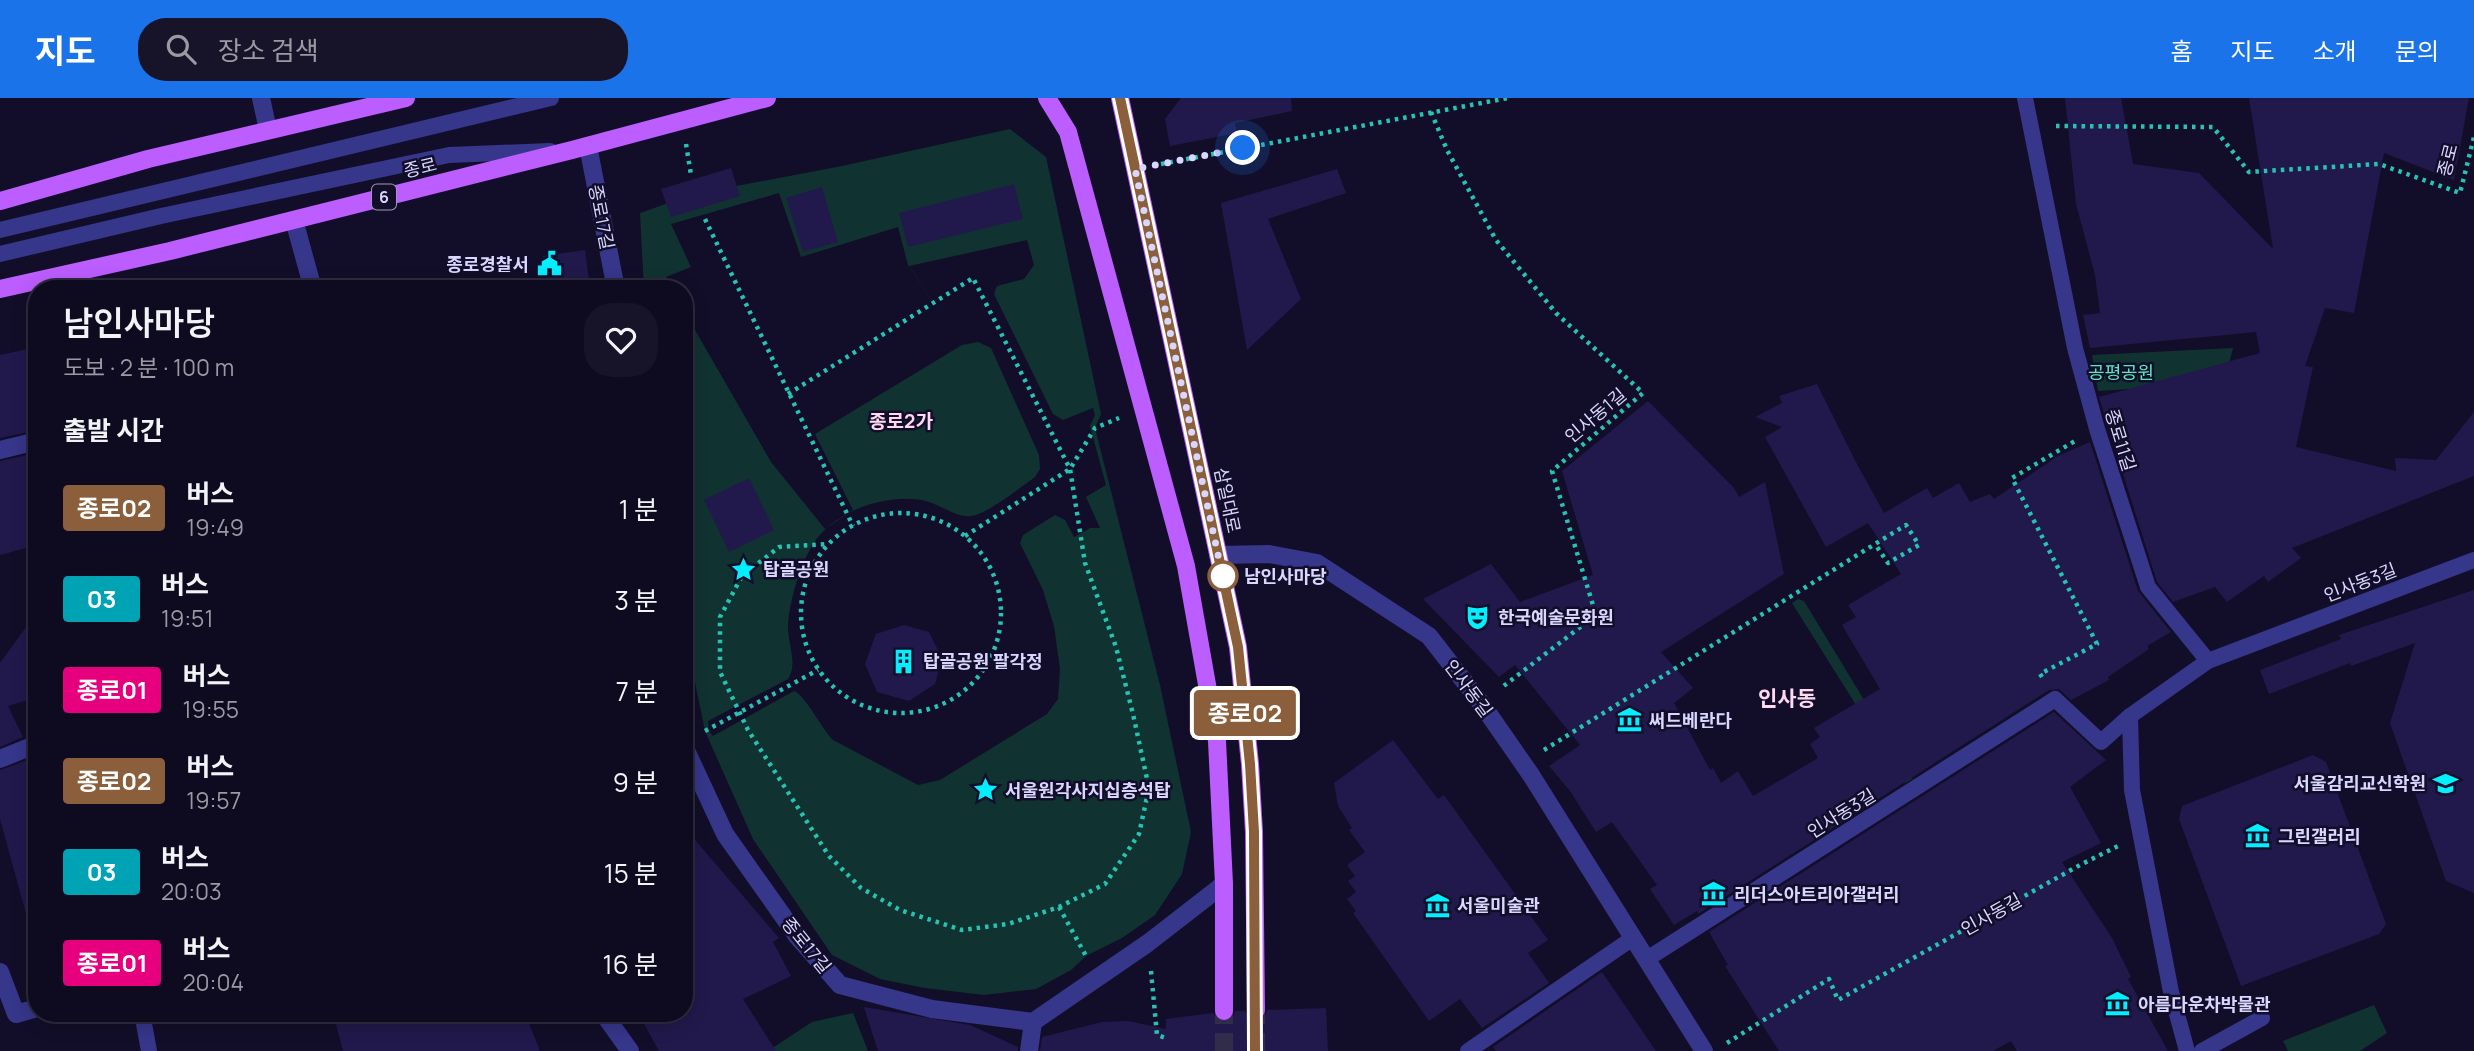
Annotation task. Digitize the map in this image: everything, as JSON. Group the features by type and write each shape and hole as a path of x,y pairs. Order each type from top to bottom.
{"main road":[{"path":"0,201 148,159 406,98"},
{"name":"종로","path":"40,280 294,220 767,98"},
{"path":"1047,98 1068,132 1186,566 1217,741 1224,884 1224,1011"},
{"name":"삼일대로","path":"1120,98 1238,647 1254,832 1255,1010"},
{"name":"종로","path":"0,289 28,283"}],"street":[{"path":"261,98 268,130"},
{"name":"종로17길","path":"580,148 614,280"},
{"path":"294,220 311,280"},
{"path":"0,450 28,443"},
{"name":"인사동길","path":"1218,555 1269,554 1317,563 1429,636 1481,703 1522,763 1704,1051"},
{"path":"0,759 28,748"},
{"name":"종로17길","path":"693,766 724,834 797,936 840,985 932,1009 1033,1022"},
{"path":"1029,1051 1033,1022 1148,943 1224,884"},
{"path":"0,972 16,1014 28,1010"},
{"path":"609,1022 630,1051"}],"lane":[{"path":"0,230 551,98"},
{"name":"종로11길","path":"2025,98 2075,348 2097,429 2148,587 2208,661"},
{"path":"0,254 136,221 449,155 580,148"},
{"name":"인사동3길","path":"1647,959 2055,699 2101,742 2130,716 2208,661 2474,560"},
{"path":"2130,716 2132,790 2171,992 2187,1051"},
{"path":"1468,1051 1633,937"},
{"path":"2203,1051 2262,1018"},
{"path":"144,1022 149,1051"}],"path":[{"path":"1135,169 1508,98"},
{"name":"인사동1길","path":"1431,112 1447,150 1496,240 1556,313 1643,393 1552,471 1596,615 1481,703"},
{"name":"종로","path":"2031,126 2213,127 2249,172 2379,164 2460,193 2474,137"},
{"path":"705,219 853,526"},
{"path":"788,394 973,278 1070,469 1085,563 1116,647 1149,788 1139,834 1105,884 1059,908 1008,924 962,930 900,911 861,888 829,856 770,768 720,672 720,617 742,576 779,547 829,544"},
{"path":"965,536 1070,469 1095,428"},
{"path":"2055,699 2040,674 2097,644 2012,478 2097,429"},
{"path":"913,513 950,525 965,536 978,548 994,573 1002,602 1000,632 990,660 979,677 963,692 943,704 902,714 863,706 830,684 818,670 803,635 801,606 807,578 816,560 829,544 853,526 892,514 913,513"},
{"path":"1522,763 1875,544 1906,525 1919,545 1888,563 1875,544"},
{"path":"705,731 818,670"},
{"name":"인사동길","path":"1726,1044 1829,979 1838,1000 2080,864 2126,842"},
{"path":"1059,908 1086,956"},
{"path":"1148,943 1157,1035 1166,1038"}],"green space":[{"name":"탑골공원","path":"1010,129 1046,157 1101,414 1095,428 1160,685 1191,832 1182,874 1155,915 1122,938 1086,956 1071,970 1036,989 984,995 925,988 880,979 832,955 753,839 705,731 693,673 693,327 771,462 825,529 828,527 812,546 794,592 788,627 792,667 788,679 708,721 709,732 713,736 794,691 833,740 918,785 940,780 1047,714 1058,699 1060,669 1054,626 1043,590 1020,543 1023,535 1055,515 1065,520 1074,537 1090,528 1100,528 1086,497 1106,485 1090,426 1095,415 1093,408 1063,420 1053,414 994,294 997,286 1024,279 1034,265 1027,240 909,266 962,345 908,265 898,227 801,257 779,193 671,224 691,267 666,277 668,280 644,280 640,213 694,194 842,166"},
{"path":"978,342 991,348 1039,455 1040,469 1035,477 1004,500 971,516 912,499 883,501 846,515 853,510 815,434 962,345"},
{"name":"공평공원","path":"2233,348 2224,383 2098,391 2092,355"},
{"path":"1798,599 1804,601 1912,779 1905,783 1792,603"},
{"path":"2374,1005 2387,1033 2360,1051 2288,1051 2283,1041"},
{"path":"853,1013 868,1051 768,1051 812,1022"}],"building":[{"path":"1181,98 1291,98 1292,111 1235,123 1237,133 1170,146 1165,119"},
{"path":"2065,98 2121,98 2133,164 2199,173 2273,249 2249,98 2469,98 2454,180 2384,153 2354,313 2325,308 2305,366 2313,367 2296,447 2396,471 2395,458 2436,460 2474,412 2474,476 2292,548 2301,558 2268,582 2264,576 2227,602 2215,587 2173,602 2157,582 2099,397 2260,353 2256,332 2090,348 2083,315 2100,313 2095,275 2076,204"},
{"path":"731,168 740,196 671,217 661,189"},
{"path":"1337,169 1346,193 1268,219 1301,299 1247,350 1221,203"},
{"path":"1014,184 1023,219 908,247 899,213"},
{"path":"822,187 838,242 803,252 786,198"},
{"path":"585,250 589,280 547,280 543,256"},
{"path":"28,349 28,432 0,438 0,355"},
{"path":"1817,384 1884,513 1927,488 1933,498 1959,483 1970,502 1990,494 1994,499 2058,456 2090,442 2138,591 2171,632 2147,646 2149,649 2108,677 2109,680 2071,700 2059,689 2049,690 1698,914 1697,911 1674,925 1650,889 1657,885 1612,822 1596,832 1570,791 1549,766 1580,745 1515,665 1499,677 1423,599 1491,564 1520,602 1593,575 1562,471 1648,401 1734,488 1739,497 1765,482 1784,574 1661,652 1693,688 1674,703 1710,770 1713,768 1721,783 1738,771 1753,796 1818,758 1810,744 1820,737 1814,728 1880,689 1842,625 1856,617 1848,605 1901,574 1868,523 1826,547 1765,437 1782,427 1755,417 1782,403 1779,396"},
{"path":"28,455 28,547 0,555 0,461"},
{"path":"749,478 774,530 729,552 704,500"},
{"path":"2474,590 2474,893 2446,881 2390,723 2415,643 2351,666 2350,663 2269,694 2260,670 2341,639 2339,635"},
{"path":"28,624 28,700 8,706 23,737 0,747 0,663"},
{"name":"탑골공원 팔각정","path":"904,625 929,632 942,658 935,684 909,701 877,692 865,664 876,634"},
{"path":"2054,712 2106,760 2070,787 2101,843 2062,862 2112,938 2131,977 2128,979 2168,1051 2017,1051 2011,1041 1993,1051 1779,1051 1725,966 1728,965 1709,932"},
{"name":"서울미술관","path":"1393,740 1438,799 1444,795 1548,940 1528,953 1549,983 1482,1028 1460,999 1429,1021 1353,913 1356,911 1347,899 1356,892 1348,881 1355,876 1347,865 1365,852 1349,830 1352,828 1338,806 1334,783"},
{"path":"2313,755 2326,762 2386,924 2379,934 2241,986 2179,819 2182,806"},
{"path":"28,760 28,921 0,819 0,770"},
{"path":"693,838 779,938 773,942 791,976 743,999 776,1051 659,1051 643,1022 693,1022"},
{"path":"1602,972 1656,1051 1496,1051 1493,1047"},
{"path":"864,1007 970,1025 1018,1047 1018,1051 878,1051"},
{"path":"1326,1008 1328,1051 1040,1051 1042,1037 1102,1022 1128,1021 1166,1029 1166,1019 1213,1013 1218,1020 1225,1022 1233,1017 1235,1011 1245,1011 1250,1019 1257,1021 1265,1016 1267,1010"},
{"path":"335,1022 529,1022 540,1051 343,1051"}],"tunnel":[{"path":"1256,1010 1256,1051"},
{"path":"1224,1011 1224,1051"}],"bus line":[{"name":"종로02","path":"1120,98 1238,647 1254,832 1255,1051"}],"place":[{"name":"종로경찰서","path":"549,264"},
{"name":"탑골공원","path":"743,569"},
{"name":"남인사마당","path":"1223,576"},
{"name":"한국예술문화원","path":"1478,617"},
{"name":"탑골공원 팔각정","path":"903,661"},
{"name":"써드베란다","path":"1629,720"},
{"name":"서울감리교신학원","path":"2446,783"},
{"name":"서울원각사지십층석탑","path":"985,790"},
{"name":"그린갤러리","path":"2258,836"},
{"name":"리더스아트리아갤러리","path":"1714,894"},
{"name":"서울미술관","path":"1437,905"},
{"name":"아름다운차박물관","path":"2118,1004"}],"district":[{"name":"종로2가","path":"901,421"},
{"name":"인사동","path":"1787,698"}],"route":[{"path":"1223,576 1135,169 1243,148"}]}
